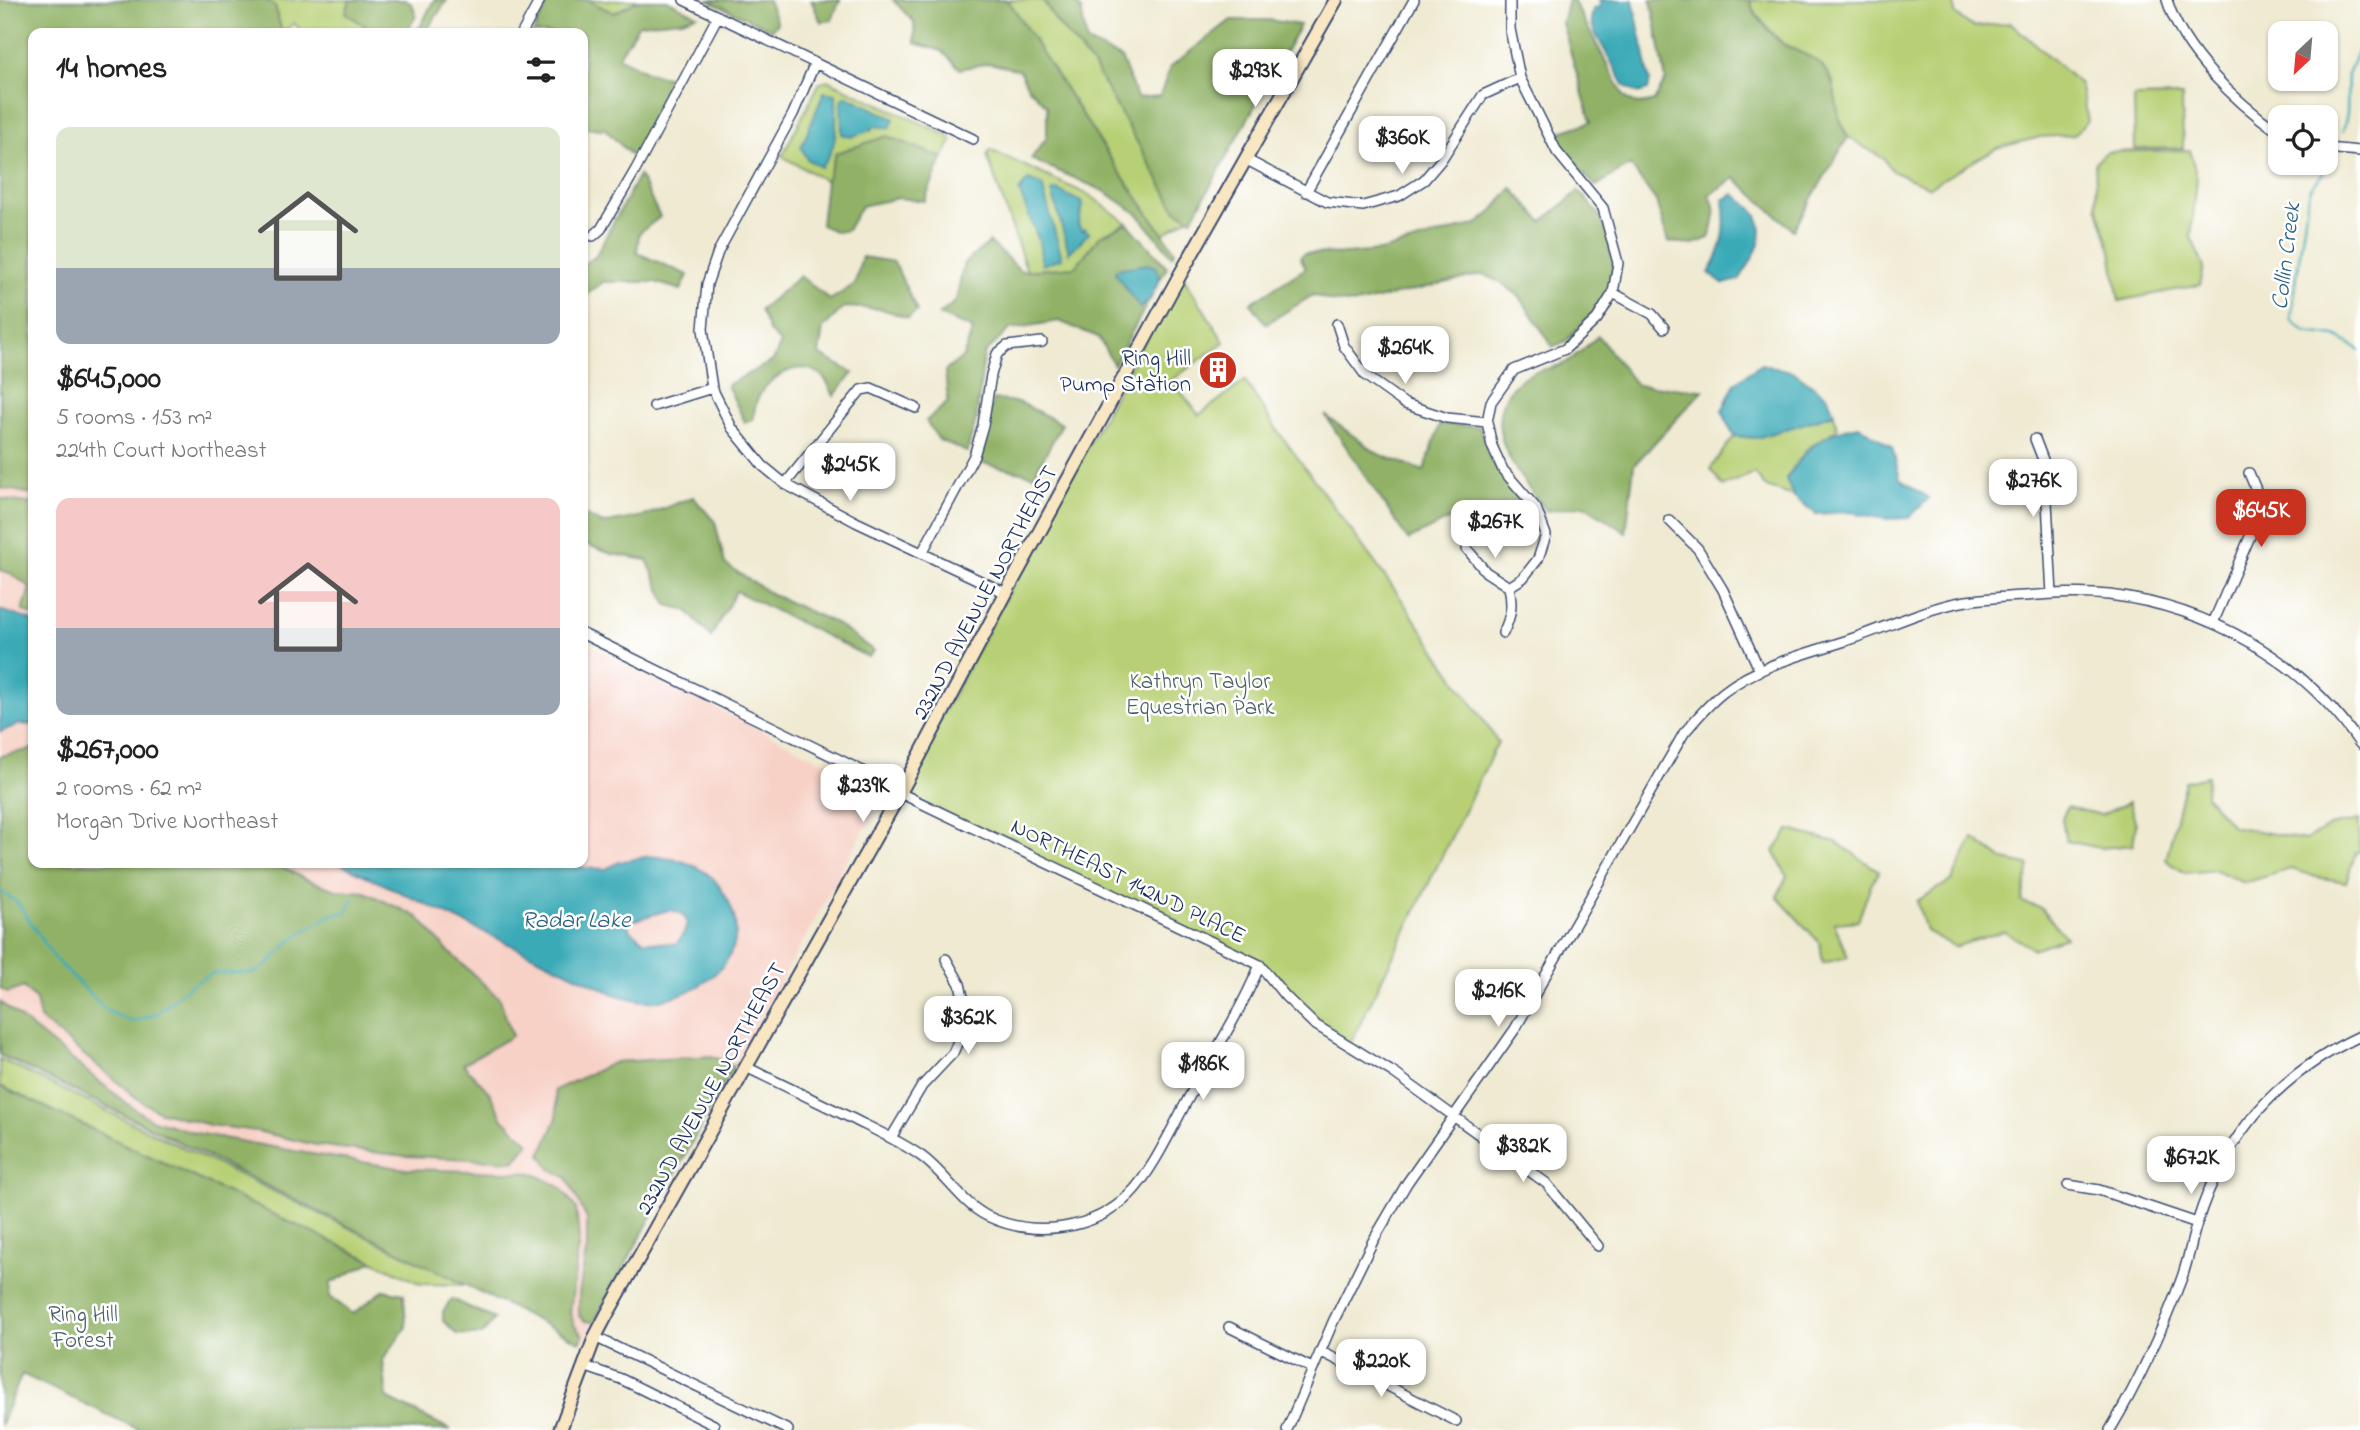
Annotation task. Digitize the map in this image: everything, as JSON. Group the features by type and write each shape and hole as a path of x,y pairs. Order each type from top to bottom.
{"street":[{"path":"525,28 540,0"},
{"path":"684,0 973,139"},
{"path":"1306,192 1414,0"},
{"path":"1508,587 1522,578 1538,559 1546,535 1536,508 1503,470 1492,446 1487,422 1491,402 1514,370 1565,349 1597,319 1613,293 1618,262 1603,208 1558,152 1520,78 1510,29 1510,0"},
{"path":"2167,0 2173,20 2199,58 2254,114 2268,124"},
{"name":"232ND AVENUE NORTHEAST","path":"560,1430 595,1337 900,793 1006,593 1332,1"},
{"path":"593,236 601,229 636,169 718,16"},
{"path":"815,64 793,114 718,252 708,284 703,328 712,388 732,428 763,466 785,484 822,506 1006,593"},
{"path":"1245,159 1327,202 1363,206 1399,196 1423,180 1441,160 1483,95 1520,78"},
{"path":"2338,149 2360,151"},
{"path":"1613,293 1652,314 1664,328"},
{"path":"1337,324 1344,346 1366,376 1405,404 1447,418 1487,422"},
{"path":"922,553 974,456 997,355 1007,346 1042,342"},
{"path":"654,406 712,388"},
{"path":"785,484 861,390 871,388 916,408"},
{"path":"2035,439 2045,465 2052,594"},
{"path":"2213,623 2260,513 2257,492 2249,473"},
{"path":"1669,520 1698,549 1711,569 1760,671"},
{"path":"1467,549 1486,572 1508,587 1513,601 1510,619 1503,633"},
{"path":"1287,1430 1345,1295 1407,1183 1521,1019 1684,733 1726,690 1760,671 1958,602 2083,593 2137,600 2183,611 2253,643 2292,670 2333,709 2360,744"},
{"name":"NORTHEAST 142ND PLACE","path":"588,636 864,771 900,793 1261,965 1285,996 1314,1024 1454,1114 1546,1183 1598,1246"},
{"path":"891,1138 922,1086 953,1053 962,1032 965,1005 960,984 946,959"},
{"path":"746,1067 891,1138 938,1168 963,1197 985,1215 1016,1226 1052,1229 1082,1223 1108,1211 1130,1194 1147,1170 1248,993 1261,965"},
{"path":"2110,1430 2152,1350 2182,1278 2197,1223 2226,1152 2245,1124 2269,1097 2308,1065 2360,1036"},
{"path":"2068,1185 2099,1190 2197,1223"},
{"path":"1229,1326 1312,1368"},
{"path":"595,1337 788,1430"},
{"path":"1320,1351 1456,1420"},
{"path":"584,1366 621,1379 713,1425"}],"shaded area":[{"path":"0,353 28,367 28,868 588,868 588,644 885,792 583,1343 143,1124 0,1056"}],"green space":[{"path":"0,0 265,0 275,6 281,28 28,28 28,493 0,488"},
{"path":"265,0 350,0 346,13 368,28 298,28 294,23 288,28 281,28 275,7"},
{"path":"350,0 405,0 412,4 416,16 409,28 368,28 346,13"},
{"path":"434,0 447,0 428,28 420,28"},
{"path":"549,0 587,0 614,13 639,0 667,0 697,15 682,20 639,24 618,57 649,73 674,79 635,159 605,129 588,128 588,28 535,28"},
{"path":"587,0 639,0 614,13"},
{"path":"707,0 768,0 777,23 772,30"},
{"path":"811,0 840,0 832,20 821,22"},
{"path":"893,0 1008,0 1114,164 1175,251 1172,256 1138,214 1104,191 1031,159 1047,137 1047,106 1028,87 1019,70 989,63 960,69 942,51 915,43 914,22"},
{"path":"1008,0 1043,0 1058,24 1093,65 1176,210 1189,217 1163,234 1114,164"},
{"path":"1043,0 1074,0 1081,10 1087,42 1121,58 1137,98 1160,96 1170,67 1231,20 1268,20 1300,25 1192,219 1176,210 1093,65 1058,24"},
{"path":"1568,0 1573,0 1624,96 1634,103 1654,101 1666,80 1651,0 1750,0 1759,18 1778,40 1818,62 1831,80 1839,117 1848,137 1793,230 1735,178 1709,195 1715,216 1709,238 1694,244 1668,242 1656,201 1630,165 1596,186 1584,174 1554,134 1591,122 1562,23"},
{"path":"1750,0 1954,0 1955,14 1973,27 2011,23 2080,84 2088,121 2074,135 2040,137 1997,148 1929,187 1892,171 1884,159 1848,137 1837,113 1833,81 1816,61 1782,43 1761,20"},
{"path":"827,80 947,135 952,141 943,158 887,137 836,153 826,181 782,156 819,84"},
{"path":"2182,96 2183,148 2135,149 2134,97"},
{"path":"887,136 943,158 924,201 898,198 861,206 847,230 837,232 821,225 826,181 836,153"},
{"path":"990,150 1091,196 1127,223 1100,236 1075,267 1027,271 987,155"},
{"path":"2190,150 2197,179 2191,237 2204,267 2200,285 2119,301 2111,251 2097,206 2095,162 2107,152"},
{"path":"639,175 660,217 639,233 637,253 688,275 681,290 655,282 603,282 588,293 588,261 595,257"},
{"path":"1512,188 1542,222 1579,191 1604,221 1614,264 1607,292 1597,309 1566,341 1553,347 1520,297 1483,274 1356,304 1330,301 1313,295 1266,324 1251,303 1306,268 1300,257 1305,253 1347,254 1380,251 1477,224 1490,214"},
{"path":"1127,223 1167,267 1114,365 1098,337 1059,321 1010,329 984,354 976,419 967,452 939,440 926,421 948,402 945,371 963,357 973,329 939,315 956,301 964,263 990,242 1021,271 1075,267 1100,236"},
{"path":"862,257 894,262 917,311 908,318 882,309 844,307 823,328 819,354 853,373 834,396 825,379 815,371 796,369 778,376 763,390 757,400 753,419 745,422 727,385 773,361 781,343 770,333 760,310 800,276 830,300 855,284"},
{"name":"Kathryn Taylor Equestrian Park","path":"1181,273 1224,342 1172,380 1199,415 1245,381 1275,427 1395,590 1498,742 1349,1046 1314,1024 1260,965 900,793"},
{"path":"1598,336 1636,385 1703,390 1634,465 1626,532 1584,505 1547,511 1513,465 1500,431 1500,413 1506,396 1520,380 1565,363"},
{"path":"993,399 1021,403 1062,424 1034,475 978,462"},
{"path":"1834,414 1837,429 1807,449 1786,478 1793,496 1766,487 1754,473 1723,486 1710,469 1734,436 1757,438"},
{"path":"1325,415 1378,454 1424,471 1440,424 1480,427 1490,458 1520,499 1467,540 1452,518 1408,540"},
{"path":"693,497 715,522 725,564 773,595 835,623 874,651 868,657 736,591 711,637 687,610 667,605 647,560 611,554 588,545 588,516 603,524 644,516"},
{"path":"0,499 28,503 28,586 10,573 0,570"},
{"path":"28,594 28,613 23,611"},
{"path":"28,750 28,868 284,868 336,890 365,892 418,917 446,949 500,999 512,1036 463,1064 489,1092 503,1119 529,1143 514,1161 405,1156 316,1145 256,1131 210,1125 158,1111 138,1099 40,1019 36,1000 23,987 8,993 0,988 0,756"},
{"path":"2207,776 2206,796 2232,826 2305,840 2330,826 2359,820 2360,852 2356,852 2346,882 2291,869 2244,883 2216,870 2185,873 2166,860 2185,781"},
{"path":"2129,802 2136,824 2133,845 2100,848 2066,841 2062,819 2067,807 2102,815"},
{"path":"1789,830 1836,842 1879,871 1870,887 1858,921 1834,923 1848,957 1823,963 1820,943 1777,897 1787,876 1774,851"},
{"path":"1973,838 2003,860 2029,865 2022,902 2041,908 2066,938 2033,949 2004,931 1955,947 1926,931 1917,901 1952,880"},
{"path":"0,1002 126,1103 150,1119 196,1133 406,1169 533,1173 560,1187 576,1208 579,1238 570,1313 583,1336 580,1342 0,1055"},
{"path":"712,1056 734,1066 594,1322 585,1321 579,1316 579,1294 587,1246 587,1219 567,1178 551,1169 541,1155 557,1118 555,1090 615,1062"},
{"path":"0,1059 467,1285 421,1284 0,1086"},
{"name":"Ring Hill Forest","path":"0,1086 373,1261 331,1283 330,1297 353,1314 384,1290 404,1294 406,1327 383,1360 387,1398 451,1430 140,1430 22,1374 0,1426"},
{"path":"452,1299 494,1319 482,1335 457,1334 443,1321 443,1312"}],"water":[{"path":"1599,0 1633,0 1650,81 1648,90 1637,93 1625,86 1594,31 1591,20 1593,9 1601,6"},
{"path":"824,92 836,94 836,123 834,142 821,167 808,160 801,148"},
{"path":"847,96 894,119 890,128 874,126 871,130 851,137 842,134 841,100"},
{"path":"1028,180 1042,185 1062,258 1042,265 1039,241 1019,191"},
{"path":"1057,190 1081,202 1083,206 1078,225 1089,233 1069,253 1052,191"},
{"path":"1734,194 1755,213 1761,230 1760,239 1754,256 1739,280 1724,284 1709,273 1723,238 1723,200"},
{"path":"1147,264 1156,267 1160,277 1150,300 1140,308 1116,274 1116,269"},
{"path":"1761,364 1794,372 1828,397 1834,414 1757,438 1734,436 1722,411 1735,383"},
{"path":"1859,426 1892,447 1900,479 1929,498 1909,518 1886,519 1849,512 1816,514 1793,496 1786,479 1808,450 1834,432"},
{"path":"0,610 28,619 28,725 19,724 0,732"},
{"name":"Radar Lake","path":"650,856 679,860 708,874 729,903 735,922 735,940 729,956 719,970 690,991 672,997 640,1001 616,995 349,868 584,868 606,869 619,862","holes":["668,910 682,914 686,927 676,944 644,941 629,929 629,922"]}],"waterway":[{"name":"Collin Creek","path":"2343,131 2347,113 2348,74 2360,46"},
{"name":"Collin Creek","path":"2321,175 2311,188 2307,203 2291,319 2305,332 2336,336 2360,350"},
{"path":"0,891 18,903 54,958 107,1011 133,1022 158,1013 189,986 213,973 254,973 266,966 294,937 331,915 347,912 353,898"}],"place":[{"name":"Ring Hill Pump Station","path":"1218,370"}]}
